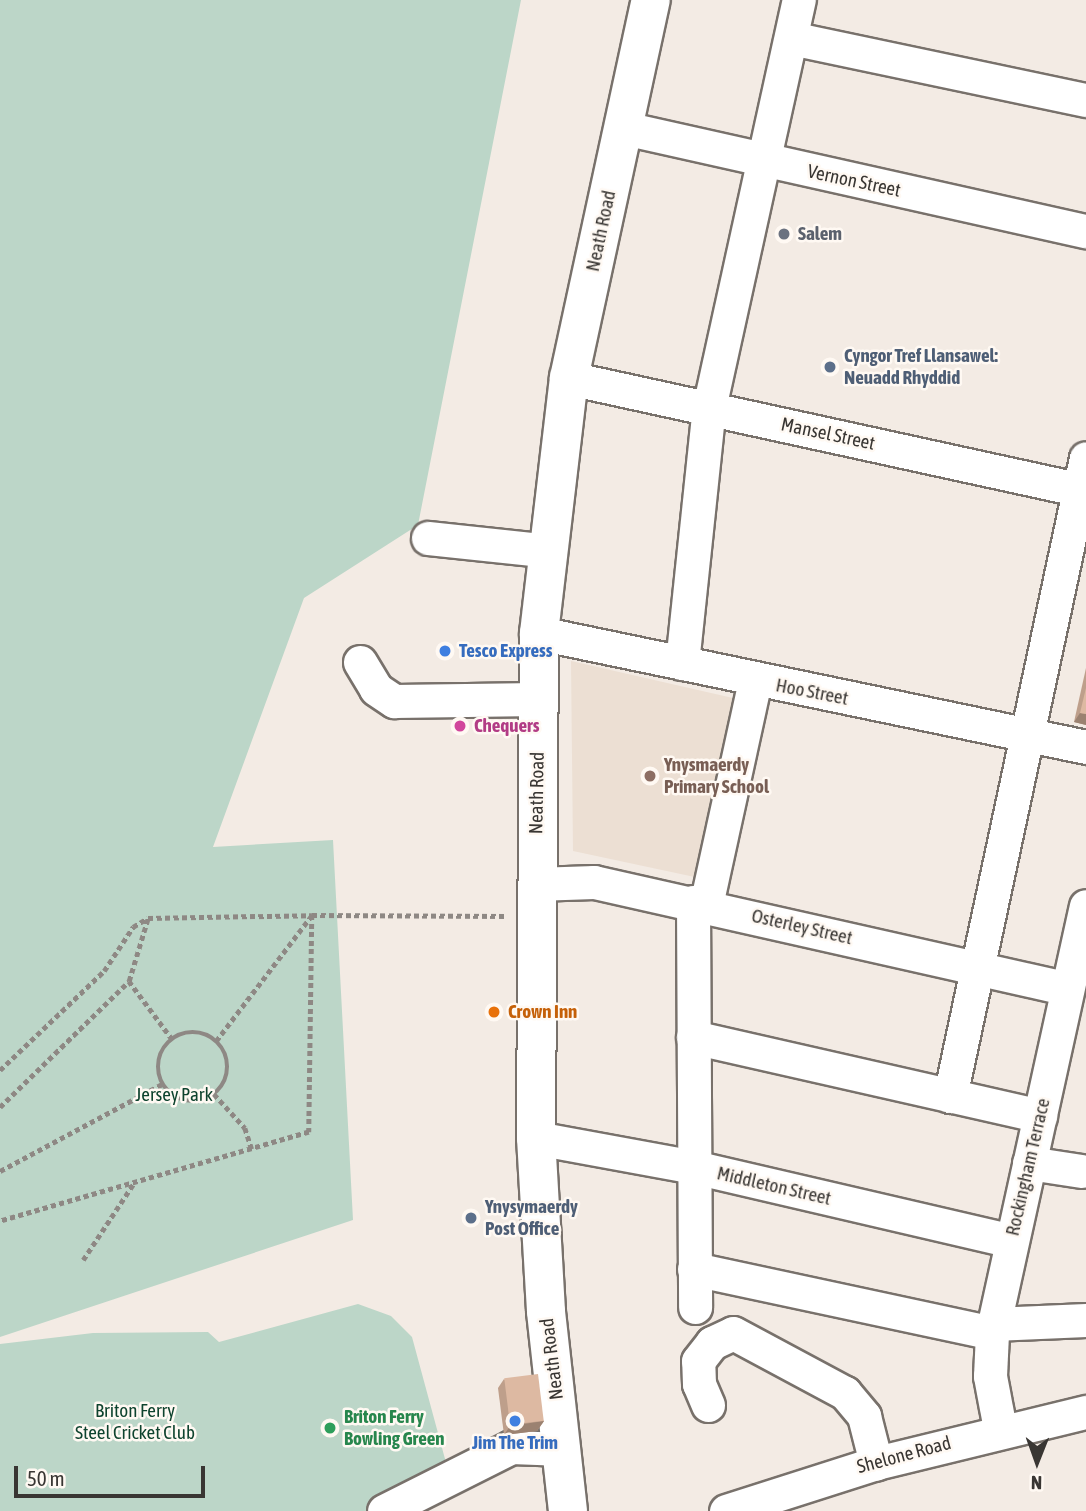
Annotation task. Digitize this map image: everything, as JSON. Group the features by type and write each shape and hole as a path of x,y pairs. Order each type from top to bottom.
{"main road":[{"name":"Neath Road","path":"568,1511 546,1311 536,1138 535,900 539,633 569,378 651,0"}],"street":[{"path":"682,663 709,408 799,0"},
{"path":"791,38 1086,100"},
{"name":"Vernon Street","path":"624,128 763,162 1086,231"},
{"name":"Mansel Street","path":"569,378 709,408 1084,479"},
{"path":"950,1096 1084,479"},
{"path":"428,538 549,551"},
{"name":"Hoo Street","path":"539,633 1086,747"},
{"path":"360,662 376,689 394,701 538,699"},
{"path":"695,1307 693,1037 700,904 755,680"},
{"name":"Osterley Street","path":"535,900 594,882 1068,989"},
{"name":"Rockingham Terrace","path":"1000,1429 990,1376 992,1329 1086,906"},
{"path":"693,1037 1040,1116"},
{"name":"Middleton Street","path":"536,1138 694,1167 1011,1241"},
{"path":"1029,1163 1081,1171"},
{"path":"694,1269 992,1329 1086,1320"},
{"path":"708,1405 699,1384 698,1361 712,1343 733,1333 845,1393 864,1416 876,1463"},
{"name":"Shelone Road","path":"726,1511 785,1500 876,1463 1000,1429 1086,1412"},
{"path":"384,1511 511,1447 563,1449"}],"path":[{"path":"0,1070 104,971 133,928 148,918 391,915 535,900"},
{"path":"216,1041 312,915"},
{"path":"0,1221 309,1132 312,915"},
{"path":"0,1107 130,981 148,918"},
{"path":"130,981 172,1039"},
{"path":"197,1032 216,1041 224,1051 227,1074 214,1094 192,1102 170,1093 162,1084 158,1063 172,1039 197,1032"},
{"path":"0,1171 162,1084"},
{"path":"214,1094 245,1128 252,1149"},
{"path":"83,1260 134,1183"}],"shaded area":[{"name":"Ynysmaerdy Primary School","path":"571,661 746,701 704,879 573,851"}],"green space":[{"name":"Jersey Park","path":"0,0 521,0 418,525 304,598 213,847 333,840 353,1220 0,1337"},
{"name":"Briton Ferry Steel Cricket Club","path":"358,1304 391,1316 412,1337 448,1470 369,1511 0,1511 0,1344 93,1333 208,1332 219,1342"}],"building":[{"path":"1086,688 1086,714 1080,713"},
{"path":"538,1374 544,1421 510,1425 504,1378"}],"place":[{"name":"Salem","path":"784,234"},
{"name":"Cyngor Tref Llansawel: Neuadd Rhyddid","path":"830,367"},
{"name":"Tesco Express","path":"445,651"},
{"name":"Chequers","path":"460,726"},
{"name":"Ynysmaerdy Primary School","path":"650,776"},
{"name":"Crown Inn","path":"494,1012"},
{"name":"Ynysymaerdy Post Office","path":"471,1218"},
{"name":"Jim The Trim","path":"515,1421"},
{"name":"Briton Ferry Bowling Green","path":"330,1428"}]}
